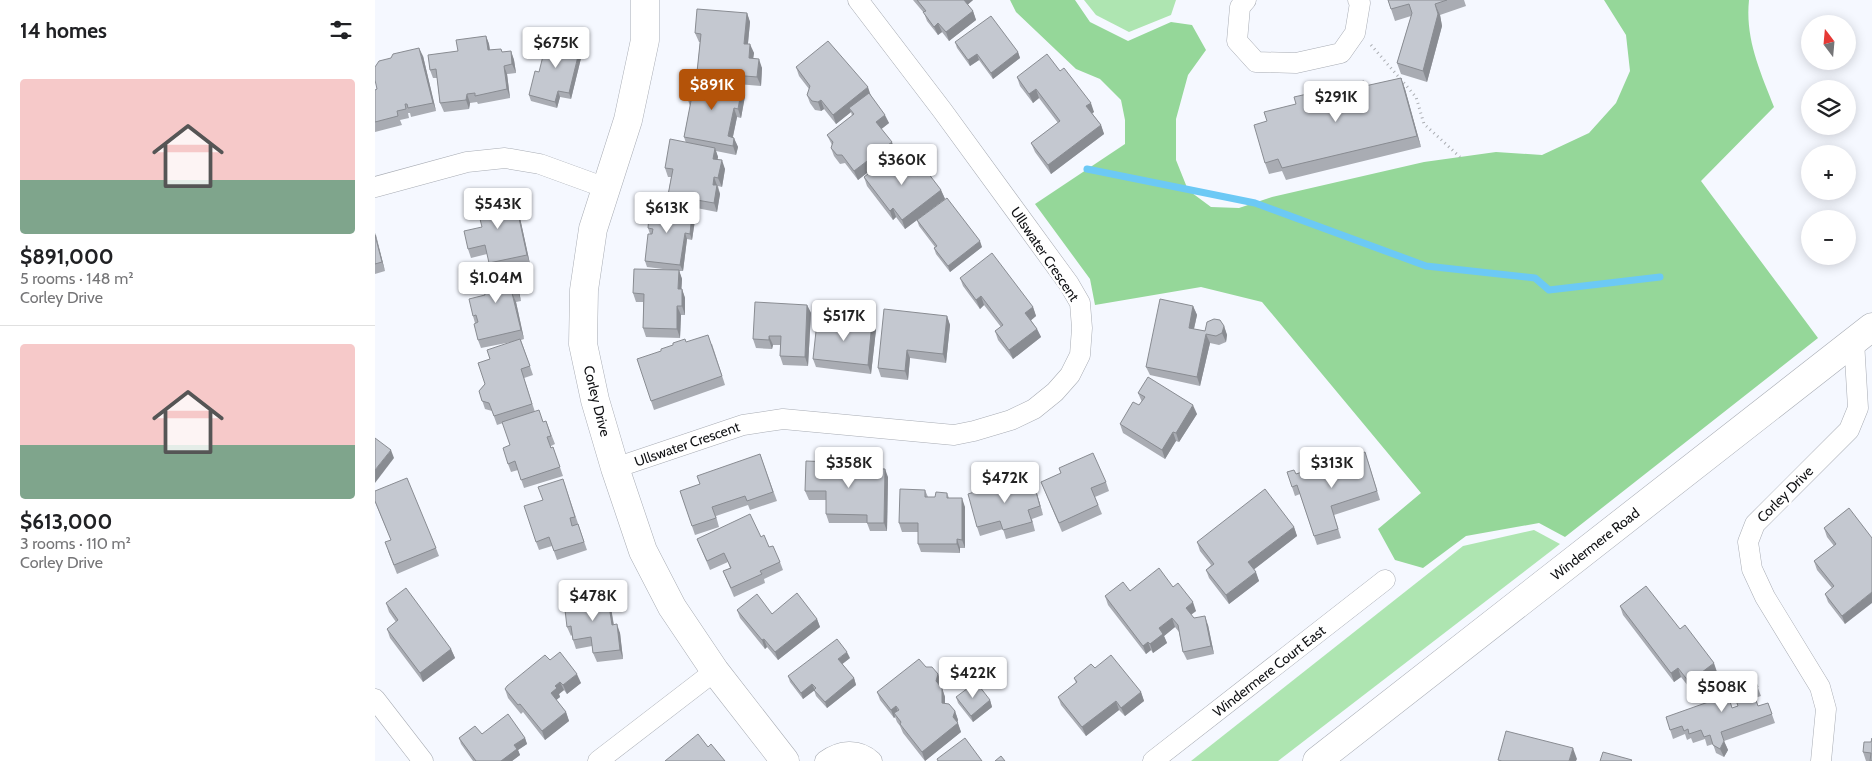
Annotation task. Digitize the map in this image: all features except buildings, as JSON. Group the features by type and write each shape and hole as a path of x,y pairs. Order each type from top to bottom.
{"street":[{"name":"Corley Drive","path":"645,0 645,40 628,120 593,229 585,282 583,344 595,400 615,468 643,551 672,607 715,671 785,761"},
{"name":"Ullswater Crescent","path":"615,468 743,425 783,419 954,435 974,431 1011,420 1034,408 1055,392 1070,376 1080,355 1082,328 1080,303 1069,284 942,110 858,0"},
{"path":"1246,0 1240,7 1237,41 1256,62 1296,63 1341,53 1355,33 1360,3 1358,0"},
{"path":"375,187 467,162 505,158 540,164 607,188"},
{"name":"Corley Drive","path":"1821,761 1826,709 1820,687 1765,597 1752,569 1748,542 1755,524 1849,430 1858,408 1863,334"},
{"name":"Windermere Road","path":"1317,761 1863,334"},
{"name":"Windermere Court East","path":"1153,761 1385,580"},
{"path":"598,761 715,671"},
{"path":"375,699 423,761"},
{"path":"825,761 832,756 849,751 865,754 871,761"}],"path":[{"path":"1367,41 1416,97 1424,124 1460,157"}],"green space":[{"path":"1010,0 1075,0 1090,22 1128,41 1171,22 1192,25 1206,50 1188,75 1176,119 1176,160 1188,190 1211,207 1239,208 1272,197 1424,162 1496,152 1542,155 1589,133 1616,103 1630,71 1626,35 1604,0 1749,0 1748,14 1751,42 1774,107 1701,181 1818,338 1565,537 1539,523 1466,536 1423,568 1395,560 1378,529 1421,493 1262,302 1201,287 1095,305 1090,279 1035,204 1125,144 1125,120 1121,100 1100,79 1076,69 1016,12"},
{"path":"1084,0 1176,0 1171,15 1129,32 1096,15"},
{"path":"1534,530 1560,544 1278,761 1191,761 1463,546"}],"waterway":[{"path":"1087,169 1255,203 1426,266 1535,278 1549,290 1660,277"}]}
